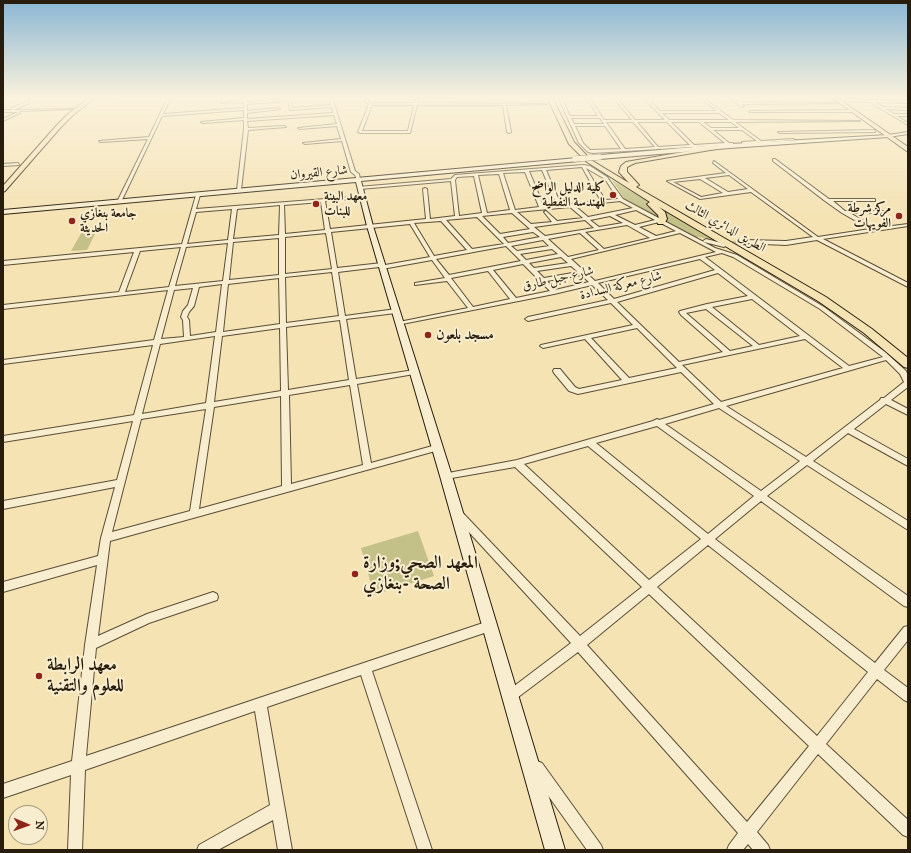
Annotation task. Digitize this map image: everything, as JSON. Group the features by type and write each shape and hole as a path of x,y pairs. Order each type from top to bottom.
{"highway":[{"name":"الطريق الدائري الثالث","path":"567,137 573,147 589,162 822,299 868,332 908,364"},
{"name":"الطريق الدائري الثالث","path":"573,137 582,150 599,164 829,297 908,355"},
{"path":"635,186 623,172 624,166 630,162 716,147"},
{"path":"619,180 629,191 658,209 662,216 660,221"}],"main road":[{"path":"3,181 45,137"},
{"path":"3,190 48,137"},
{"name":"شارع القيروان","path":"817,140 862,137"},
{"path":"874,137 895,141"},
{"name":"شارع القيروان","path":"119,201 359,186 600,157 694,148 874,137"},
{"path":"890,137 908,150"},
{"path":"895,141 896,137"},
{"name":"شارع القيروان","path":"4,211 239,190 359,186 576,160"},
{"path":"359,186 436,448 446,476 509,698 555,850"}],"street":[{"path":"239,190 245,137"},
{"path":"342,137 353,172 357,174 359,186"},
{"path":"578,137 581,143 589,151 597,153 794,141"},
{"path":"614,137 624,151"},
{"path":"648,137 658,149"},
{"path":"683,137 694,148"},
{"path":"719,137 729,145"},
{"path":"753,137 760,142"},
{"path":"787,137 794,141"},
{"path":"101,141 149,138 119,201"},
{"path":"305,143 343,140"},
{"path":"774,160 844,212 874,229"},
{"path":"714,162 817,238 908,285"},
{"path":"3,165 18,164"},
{"path":"582,166 604,202"},
{"path":"457,217 453,180 453,177 456,174 476,175 582,166 589,167 606,178 621,200 686,235 721,252 735,256 813,302 840,320 888,358 903,373 908,383 761,496 707,539 650,588 509,698"},
{"path":"543,169 560,206"},
{"path":"527,171 544,210 556,223"},
{"path":"501,173 513,211 594,283 719,406 908,526"},
{"path":"729,174 668,181 700,198 753,190"},
{"path":"476,175 485,214"},
{"path":"700,177 728,194"},
{"path":"193,211 323,200 359,186 453,180"},
{"path":"425,189 428,220"},
{"path":"75,850 78,766 91,645 106,538 156,342 198,195"},
{"path":"323,200 367,466"},
{"path":"3,262 282,236 513,211 544,210 560,206 621,200"},
{"path":"827,200 873,200"},
{"path":"282,203 284,393 287,488"},
{"path":"571,205 586,220 598,229"},
{"path":"194,514 236,207"},
{"path":"500,236 556,223 586,220 612,215 635,208"},
{"path":"844,212 883,212"},
{"path":"478,215 544,280 554,292"},
{"path":"612,215 655,238"},
{"path":"442,219 471,251"},
{"path":"635,227 660,221"},
{"path":"410,222 433,258 472,309"},
{"path":"3,307 382,266 629,223"},
{"path":"744,242 782,243 908,225"},
{"path":"582,232 602,250"},
{"path":"534,270 567,259 680,232"},
{"path":"686,235 724,246"},
{"path":"517,253 552,247"},
{"path":"121,294 138,249"},
{"name":"شارع جبل طارق","path":"399,324 554,292 721,252"},
{"path":"701,257 848,369"},
{"path":"417,284 526,262 567,259"},
{"path":"489,269 514,300"},
{"name":"شارع معركة السدادة","path":"528,319 612,301 718,271"},
{"path":"544,280 582,273"},
{"path":"187,338 186,320 184,316 191,306 197,285"},
{"path":"728,353 682,312 685,310 752,297"},
{"path":"707,306 758,347"},
{"path":"3,362 396,311"},
{"path":"543,346 587,338 638,326"},
{"path":"557,371 572,389 578,392 627,381 728,353 805,337"},
{"path":"587,338 627,381"},
{"path":"446,476 517,462 888,358"},
{"path":"3,439 414,372"},
{"path":"884,400 908,412"},
{"path":"657,422 908,602"},
{"path":"847,429 908,463"},
{"path":"589,442 707,539 877,670 908,696"},
{"path":"106,538 436,448"},
{"path":"517,462 908,830"},
{"path":"3,505 120,483"},
{"path":"456,511 579,644 763,850"},
{"path":"3,587 103,559"},
{"path":"91,645 156,616 213,597"},
{"path":"3,791 489,626"},
{"path":"734,850 908,631"},
{"path":"365,668 425,850"},
{"path":"260,703 285,850"},
{"path":"526,752 596,850"},
{"path":"204,850 278,809"}],"shaded area":[{"path":"612,180 715,241 693,237 627,203"},
{"path":"98,228 87,250 71,251 83,230"},
{"path":"418,531 434,576 374,595 361,548"}],"tunnel":[{"path":"725,245 744,242"}],"place":[{"name":"كلية الدليل الواضح للهندسة النفطية","path":"613,195"},
{"name":"معهد البينة للبنات","path":"316,204"},
{"name":"مركز شرطة الفويهات","path":"899,216"},
{"name":"جامعة بنغازي الحديثة","path":"72,221"},
{"name":"مسجد بلعون","path":"428,335"},
{"name":"المعهد الصحي;وزارة الصحة -بنغازي","path":"355,574"},
{"name":"معهد الرابطة للعلوم والتقنية","path":"39,676"}]}
